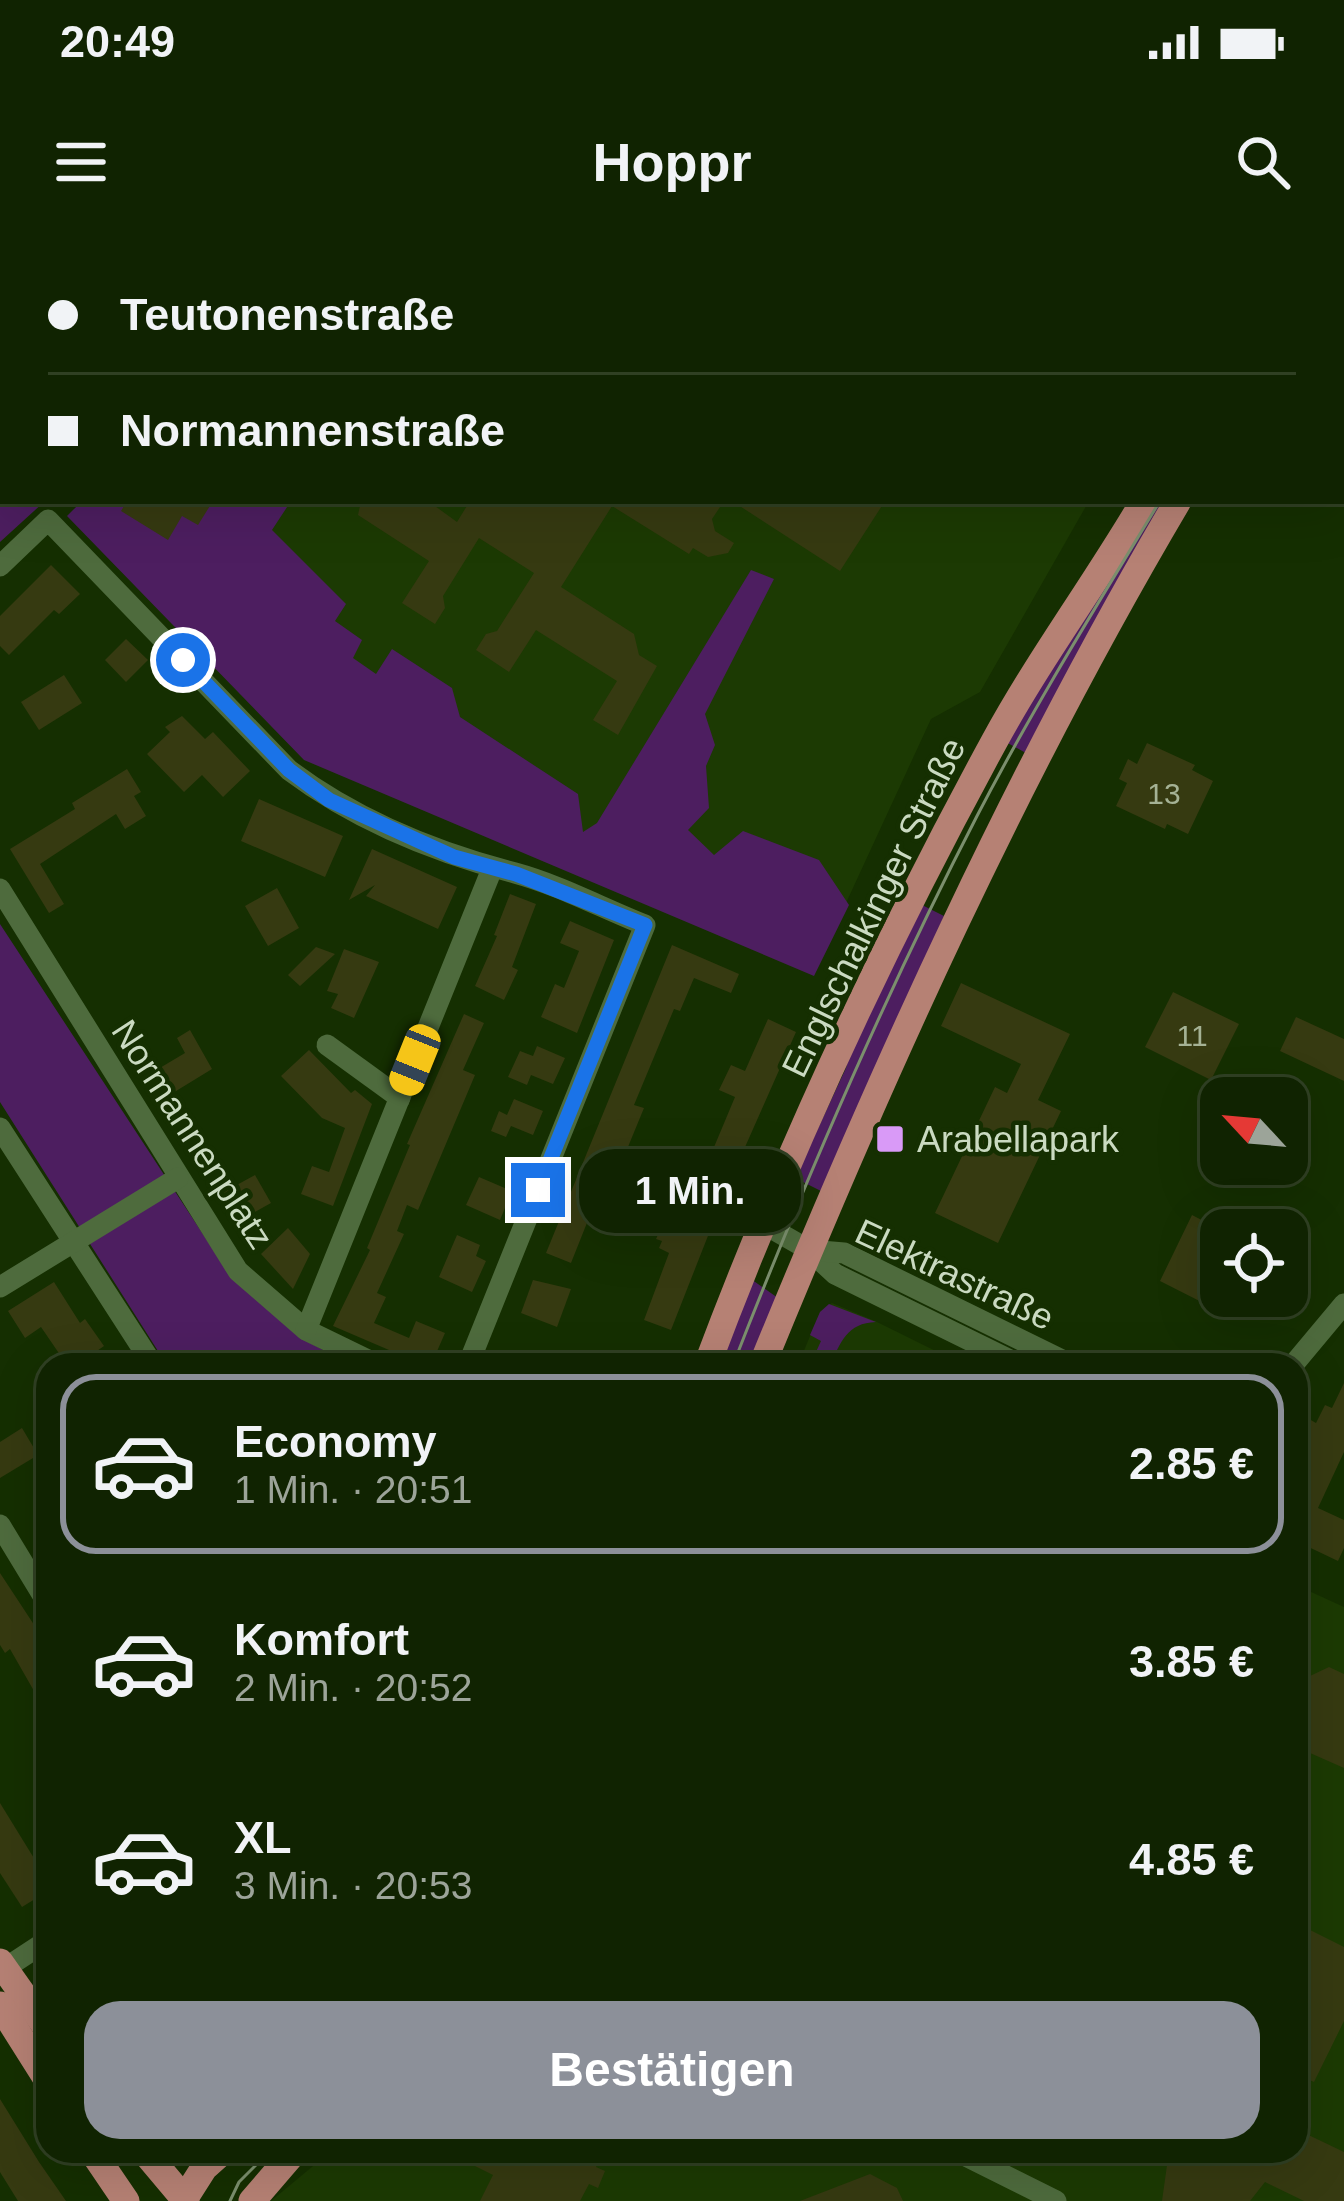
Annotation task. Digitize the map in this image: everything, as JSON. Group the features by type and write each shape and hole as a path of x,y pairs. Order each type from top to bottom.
{"main road":[{"name":"Englschalkinger Straße","path":"712,1353 763,1223 884,958 994,742 1142,504"},
{"path":"767,1353 890,1063 1112,612 1176,504"},
{"path":"2,1965 36,2013"},
{"path":"0,2005 36,2062"},
{"path":"100,2163 127,2201"},
{"path":"154,2163 184,2200 210,2163"},
{"path":"156,2163 182,2176 206,2163"},
{"path":"252,2201 285,2163"}],"street":[{"path":"0,566 48,520 289,770 329,800 369,821 645,925 473,1353"},
{"path":"306,1330 492,869"},
{"name":"Normannenplatz","path":"0,889 238,1270 306,1330 353,1353"},
{"path":"326,1045 400,1098"},
{"path":"0,1128 145,1353"},
{"path":"0,1287 178,1178"},
{"name":"Elektrastraße","path":"763,1223 809,1250 835,1274 996,1353"},
{"name":"Elektrastraße","path":"809,1250 844,1253 1048,1353"},
{"path":"1303,1353 1344,1304"},
{"path":"0,1525 36,1584"},
{"path":"2,1965 36,1947"},
{"path":"980,2163 1055,2201"}],"shaded area":[{"path":"0,504 42,504 0,542"},
{"path":"79,504 289,504 272,530 346,604 335,621 362,640 353,658 376,674 392,649 452,688 460,717 578,794 583,832 597,823 751,570 774,579 705,714 715,745 706,766 709,808 688,830 714,855 743,831 819,860 849,905 814,976 304,760 67,516"},
{"path":"238,504 1087,504 980,692 931,719 816,968 311,750"},
{"path":"1149,504 1170,504 1033,757 1004,741"},
{"path":"922,905 944,916 823,1192 795,1178 851,1048"},
{"path":"0,924 231,1277 299,1337 329,1353 160,1353 0,1102"},
{"path":"751,1279 778,1298 755,1353 722,1353"},
{"path":"832,1303 940,1353 803,1353 820,1312"},
{"path":"829,1304 876,1322 852,1330 836,1353 816,1353 821,1341 810,1335"},
{"path":"1308,1590 1344,1607 1344,2201 271,2201 317,2163 1308,2163"}],"building":[{"path":"125,504 211,504 198,525 182,516 168,540 121,511"},
{"path":"360,504 432,504 457,522 468,504 722,504 712,519 715,531 734,543 728,553 708,557 693,548 689,554 612,506 561,587 634,634 639,655 657,666 618,735 593,720 617,681 536,630 509,672 476,650 486,634 497,631 534,573 479,538 443,596 445,608 435,624 402,603 429,561 358,515"},
{"path":"737,504 883,504 840,571"},
{"path":"51,565 80,594 59,614 54,610 9,655 0,646 0,616"},
{"path":"126,639 148,660 126,682 105,660"},
{"path":"64,675 82,703 39,730 21,702"},
{"path":"182,716 205,739 213,732 250,771 223,797 202,775 184,792 147,754 170,732 165,727"},
{"path":"1147,743 1195,765 1192,770 1213,781 1188,834 1167,824 1165,829 1116,806 1127,783 1119,779 1128,759 1137,764"},
{"path":"127,769 141,792 134,796 146,816 125,829 116,814 40,864 64,904 49,913 10,849 75,809 72,803"},
{"path":"259,799 343,836 325,877 241,841"},
{"path":"372,849 457,887 438,929 366,896 375,885 349,900"},
{"path":"277,888 299,928 268,946 245,906"},
{"path":"510,894 536,904 512,967 518,970 504,1000 475,986"},
{"path":"570,921 614,940 577,1033 541,1017 555,984 564,988 579,951 560,943"},
{"path":"672,945 739,974 731,993 694,978 680,1011 674,1009 634,1105 644,1108 619,1169 610,1165 571,1263 546,1253"},
{"path":"316,947 335,954 300,986 288,975"},
{"path":"344,949 379,962 354,1018 331,1008 338,994 327,991"},
{"path":"961,983 1070,1034 1038,1100 1061,1111 998,1243 935,1213 995,1087 1007,1093 1021,1064 941,1026"},
{"path":"1173,992 1239,1024 1212,1077 1145,1047"},
{"path":"464,1014 484,1023 463,1070 475,1075 418,1210 407,1205 397,1231 404,1234 377,1293 386,1297 374,1323 409,1338 416,1321 445,1333 436,1353 396,1353 333,1326 370,1250 407,1144"},
{"path":"1296,1017 1344,1039 1344,1081 1280,1051"},
{"path":"768,1019 796,1032 671,1330 644,1320 669,1253 659,1248 662,1241 656,1239 662,1226 678,1233 735,1097 719,1090 731,1065 745,1071"},
{"path":"190,1030 212,1069 163,1099 148,1075 185,1053 177,1038"},
{"path":"537,1046 565,1058 553,1084 531,1075 527,1085 508,1077 520,1051 533,1056"},
{"path":"309,1050 351,1093 355,1090 372,1104 333,1206 301,1194 312,1166 329,1172 345,1128 322,1118 281,1076"},
{"path":"514,1099 543,1111 533,1135 511,1126 506,1137 491,1131 499,1111 507,1115"},
{"path":"255,1175 271,1203 239,1221 222,1193"},
{"path":"479,1177 512,1191 500,1220 466,1205"},
{"path":"1192,1215 1200,1219 1200,1301 1160,1281"},
{"path":"288,1228 310,1254 293,1289 261,1254"},
{"path":"457,1235 480,1245 476,1256 486,1261 472,1292 439,1277"},
{"path":"533,1280 571,1289 557,1327 521,1313"},
{"path":"54,1282 80,1323 85,1319 104,1346 94,1353 59,1353 41,1327 25,1338 8,1311"},
{"path":"1344,1383 1344,1452 1318,1508 1344,1520 1344,1548 1338,1561 1308,1547 1308,1421 1316,1423 1325,1405 1332,1408"},
{"path":"22,1428 36,1456 0,1478 0,1442"},
{"path":"0,1573 36,1628 36,1694 10,1649 5,1653 0,1645"},
{"path":"1329,1667 1344,1674 1344,1768 1308,1752 1310,1676"},
{"path":"0,1803 36,1862 36,1898 22,1907 0,1873"},
{"path":"1308,1929 1344,1947 1344,2021 1314,2082 1308,2079"},
{"path":"0,2099 36,2163 66,2201 18,2201 0,2172"},
{"path":"1308,2135 1344,2152 1344,2201 1304,2201 1265,2182 1250,2201 1162,2201 1167,2163 1308,2163"},
{"path":"469,2163 598,2163 596,2167 605,2171 598,2188 589,2184 580,2201 480,2201 493,2175"},
{"path":"870,2174 897,2188 903,2201 800,2201"}],"tram line":[{"path":"738,1353 848,1087 943,883 1020,736 1158,504"},
{"path":"230,2201 239,2182 258,2163"}],"place":[{"name":"Arabellapark","path":"890,1139"}],"route":[{"path":"183,660 289,770 329,800 454,857 516,874 645,925 538,1190"}]}
